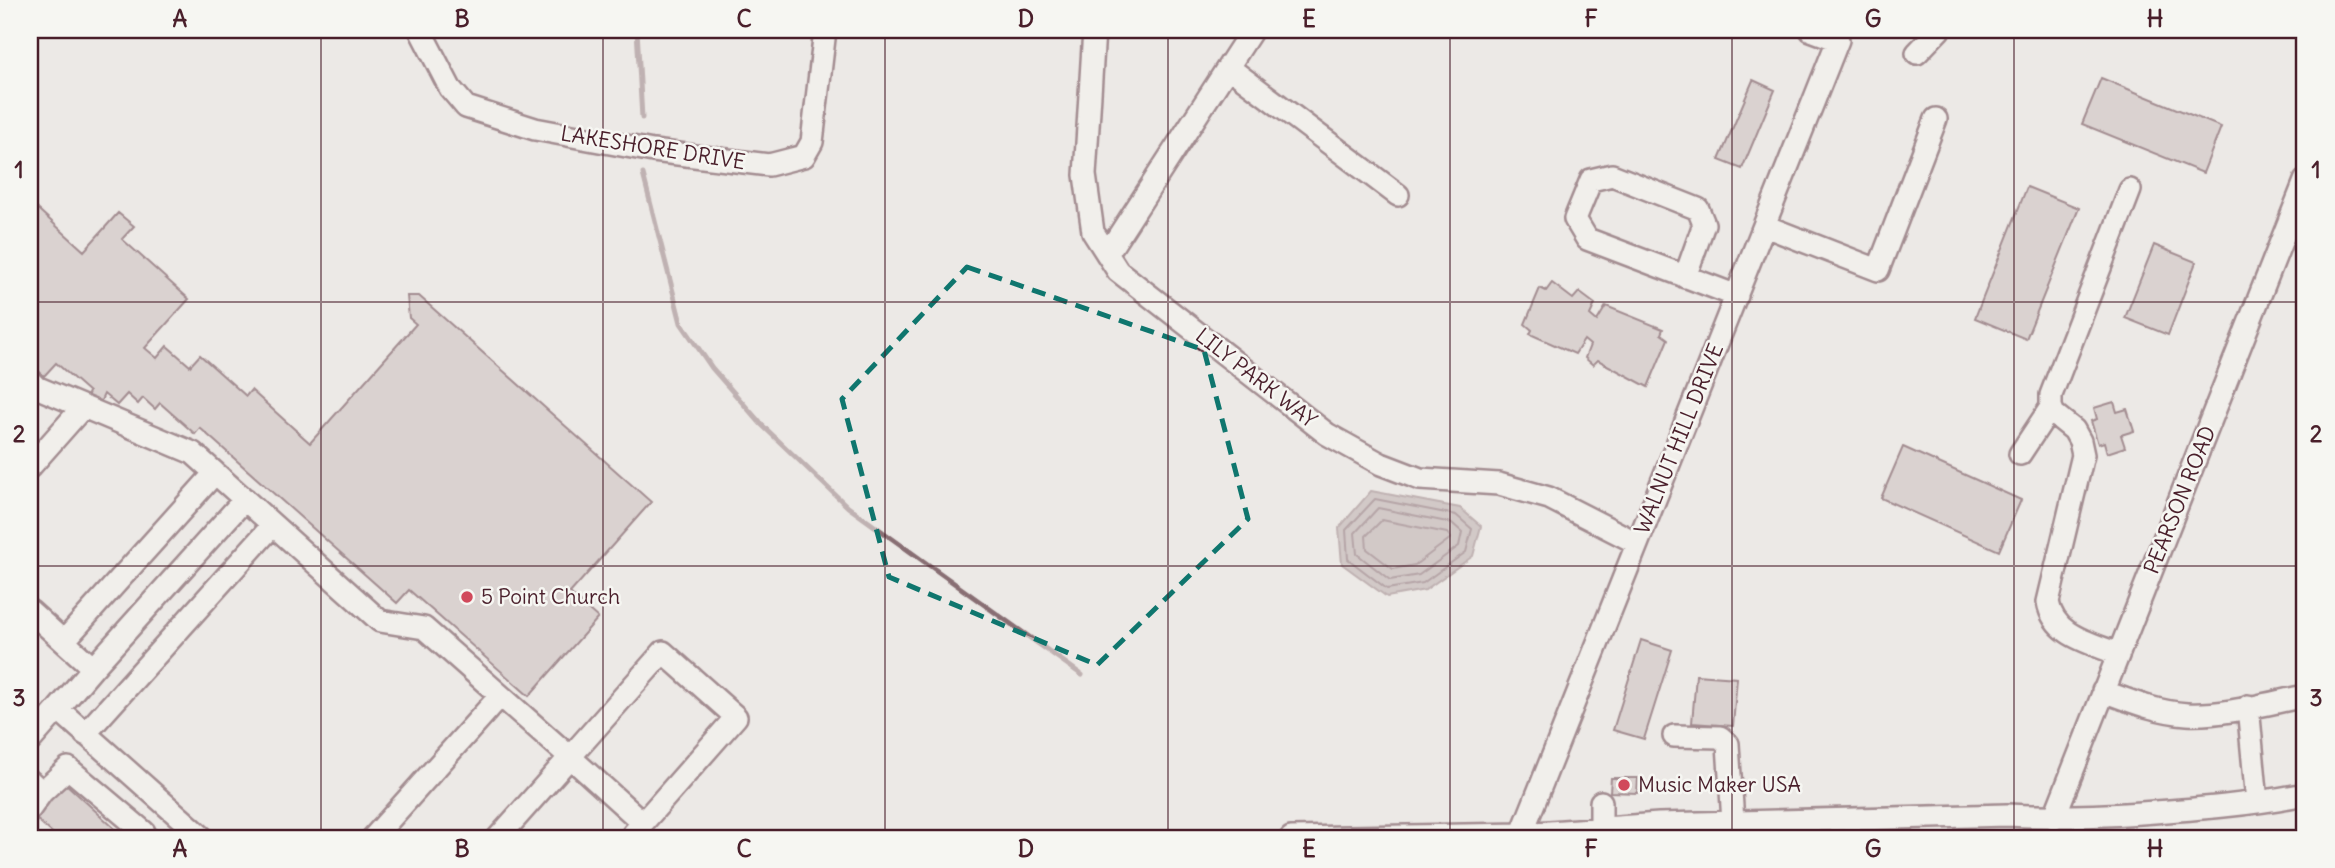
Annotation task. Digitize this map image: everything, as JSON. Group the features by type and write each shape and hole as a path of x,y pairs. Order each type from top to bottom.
{"street":[{"name":"LAKESHORE DRIVE","path":"420,30 450,88 466,107 535,129 653,151 769,165 804,156 812,142 825,30"},
{"name":"LILY PARK WAY","path":"1094,30 1085,175 1093,232 1118,271 1327,434 1381,464 1420,479 1499,484 1549,498 1637,543"},
{"path":"1107,254 1252,30"},
{"name":"WALNUT HILL DRIVE","path":"1521,836 1838,40 1811,30"},
{"path":"1917,53 1939,30"},
{"path":"1228,67 1398,195"},
{"path":"1765,226 1878,270 1936,120"},
{"path":"1685,276 1704,224 1698,209 1612,175 1591,180 1575,219 1587,239 1737,296"},
{"name":"PEARSON ROAD","path":"2054,818 2305,181"},
{"path":"2118,654 2074,636 2060,627 2051,615 2048,601 2083,455 2074,430 2054,414 2051,395 2130,190"},
{"path":"30,381 36,387 194,453 380,621 424,628 569,757 636,833 736,717 663,652 569,757 498,838"},
{"path":"30,467 83,407"},
{"path":"2020,454 2051,407"},
{"path":"64,641 215,473"},
{"path":"30,741 245,499"},
{"path":"85,734 273,525"},
{"path":"30,611 93,668"},
{"path":"2103,691 2143,706 2181,713 2222,711 2305,696"},
{"path":"373,838 500,696"},
{"path":"2248,706 2257,802"},
{"path":"58,709 202,838"},
{"path":"1674,736 1720,737 1728,744 1733,822"},
{"path":"34,794 68,768 144,835 165,805"},
{"path":"1291,838 1521,836 1601,829 1657,831 1733,822 2007,815 2054,818 2192,810 2305,794"},
{"path":"1601,802 1601,829"}],"highlighted area":[{"path":"967,267 1204,350 1248,519 1097,665 889,577 842,399"}],"shaded area":[{"path":"2264,831 2260,838 2171,838"}],"water":[{"path":"1371,491 1460,508 1481,526 1473,556 1425,590 1387,597 1342,564 1339,528"}],"building":[{"path":"2101,78 2221,127 2203,173 2082,124"},
{"path":"1753,80 1775,90 1742,169 1719,160"},
{"path":"2027,187 2079,208 2026,339 1975,318"},
{"path":"30,202 84,251 118,213 134,226 122,239 189,299 145,348 157,358 167,346 190,366 200,355 246,396 251,390 310,443 416,324 409,318 407,296 419,296 651,502 570,593 598,618 529,696 409,590 397,603 200,428 195,434 160,403 155,409 143,398 138,404 127,394 117,405 104,394 99,405 86,399 89,392 56,363 44,376 30,363"},
{"path":"2154,245 2196,262 2168,335 2125,318"},
{"path":"1552,283 1573,299 1579,292 1595,304 1590,315 1597,321 1606,306 1663,329 1661,334 1668,339 1648,387 1598,360 1593,365 1585,358 1590,345 1584,340 1575,354 1530,334 1532,330 1525,324 1540,288 1546,291"},
{"path":"2114,402 2117,412 2127,409 2134,431 2121,435 2125,447 2107,453 2104,442 2098,444 2091,421 2097,419 2094,408"},
{"path":"1903,447 2021,500 1999,551 1881,498"},
{"path":"1641,640 1672,650 1644,739 1613,730"},
{"path":"1696,675 1737,678 1733,726 1692,723"},
{"path":"30,687 39,695 30,705"},
{"name":"Music Maker USA","path":"1611,778 1638,778 1637,793 1610,792"},
{"path":"65,783 125,838 58,838 34,817"}],"waterway":[{"path":"637,30 642,118"},
{"path":"643,174 681,323 712,368 762,425 848,507 1082,675"}],"place":[{"name":"5 Point Church","path":"467,597"},
{"name":"Music Maker USA","path":"1624,785"}]}
